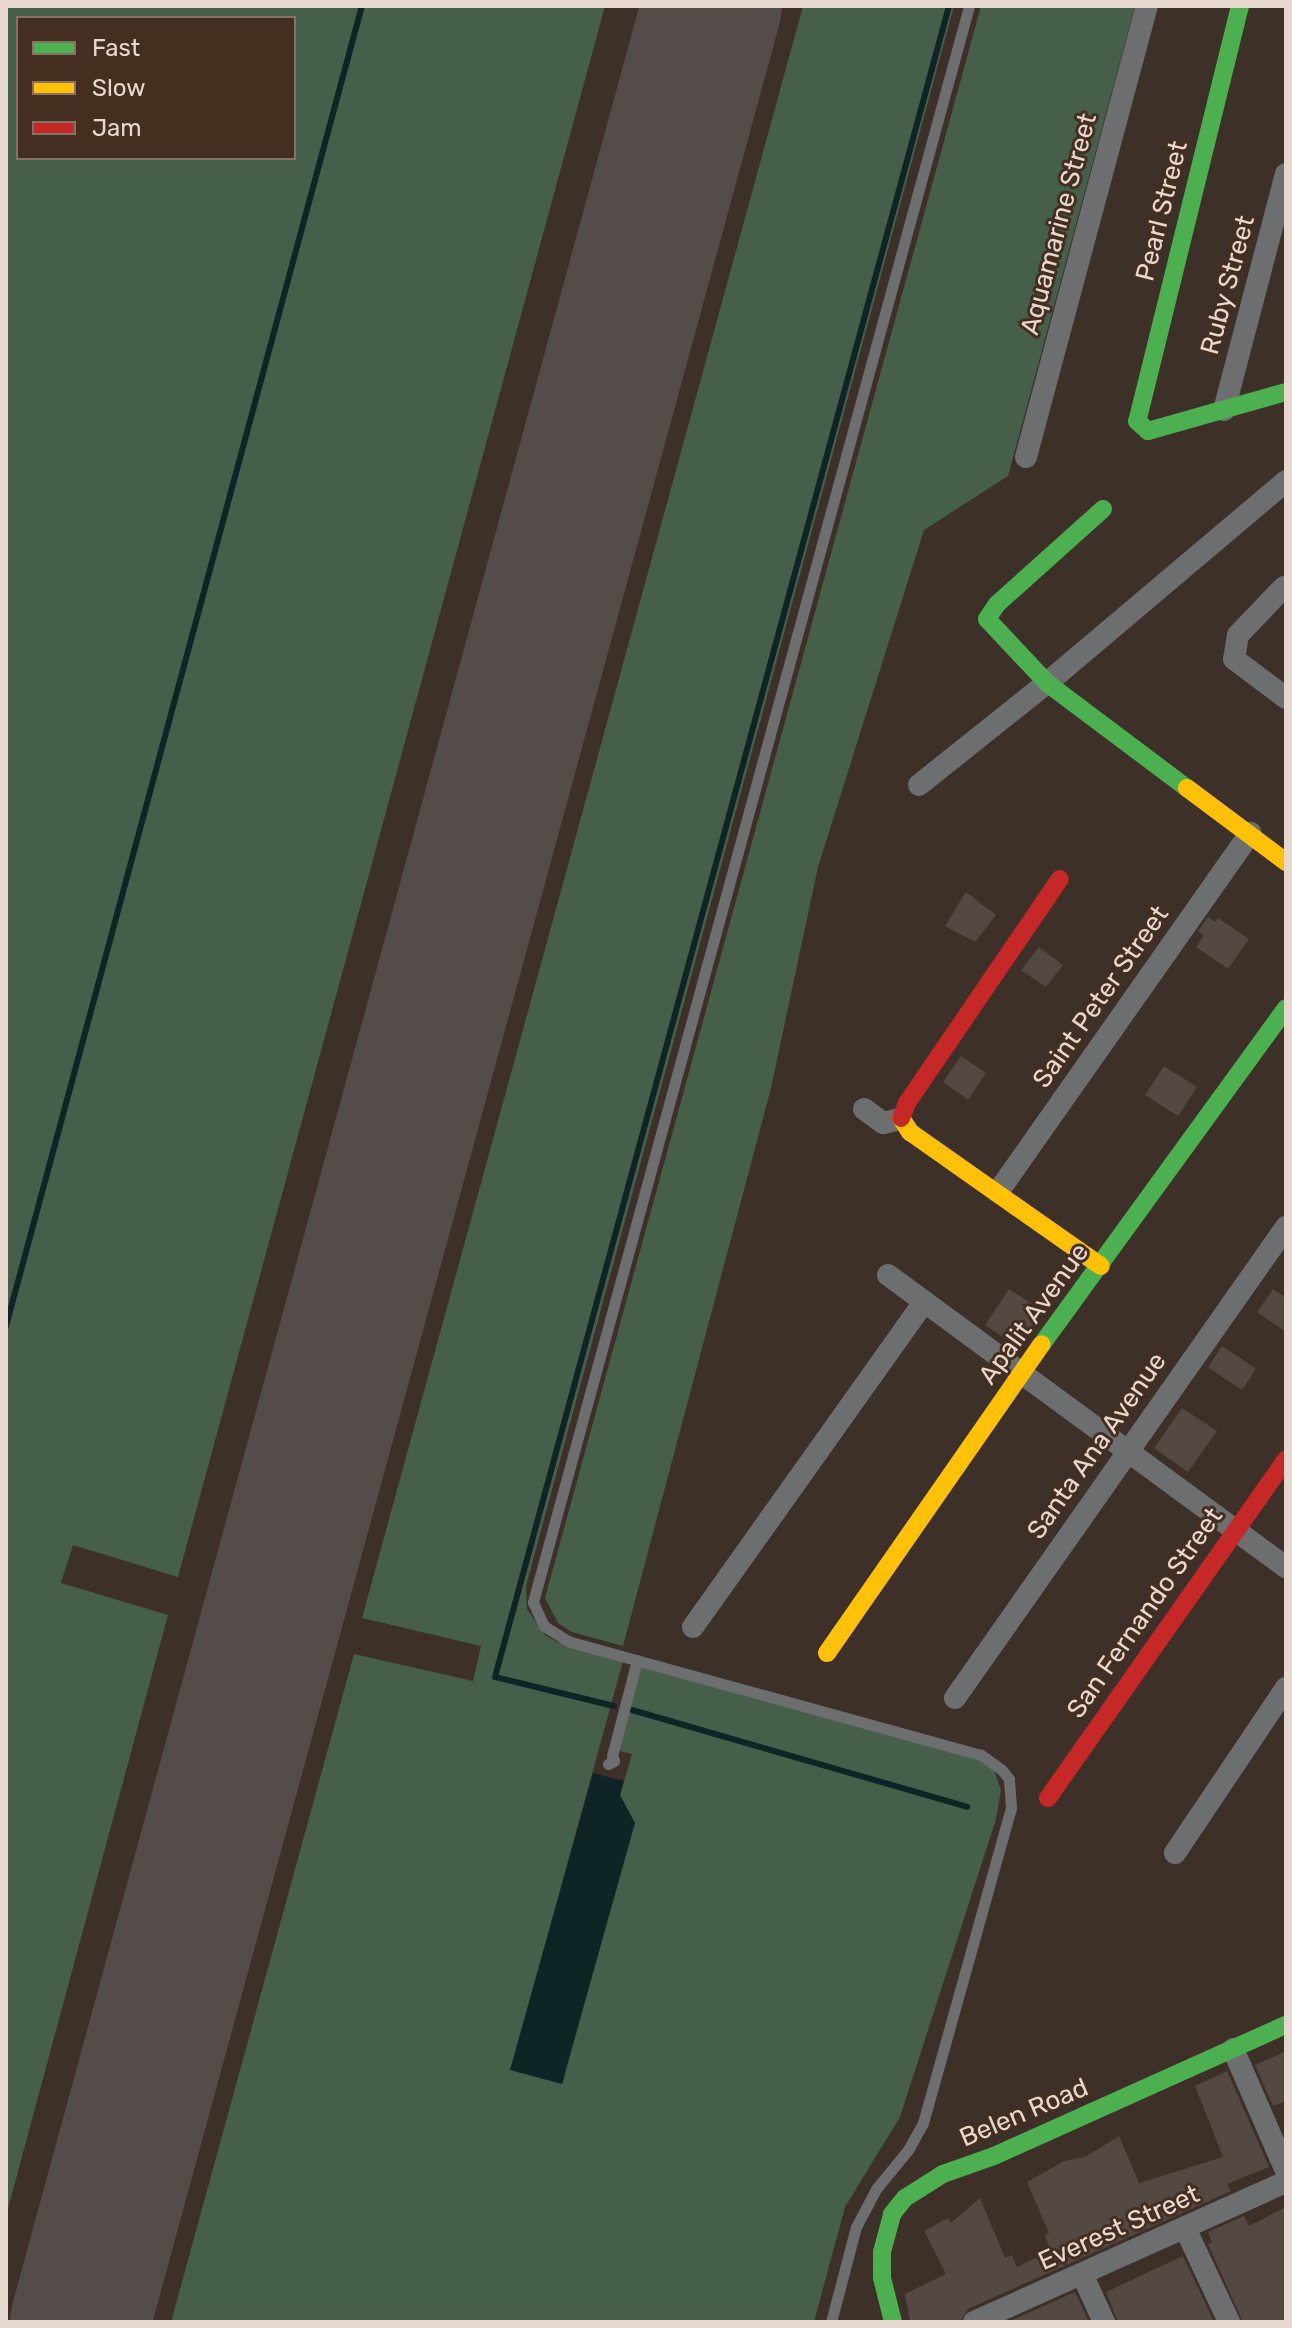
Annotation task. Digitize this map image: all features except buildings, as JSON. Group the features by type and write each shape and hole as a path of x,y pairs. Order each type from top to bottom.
{"street":[{"name":"Aquamarine Street","path":"1026,457 1147,6"},
{"name":"Pearl Street","path":"1224,410 1148,431 1140,428 1137,421 1240,6"},
{"name":"Ruby Street","path":"1224,410 1286,174"},
{"path":"1224,410 1286,392"},
{"path":"919,785 1047,683 1286,481"},
{"path":"1103,509 987,614 991,625 1047,683 1286,862"},
{"path":"1284,587 1238,635 1234,659 1286,698"},
{"name":"Saint Peter Street","path":"998,1192 1250,833"},
{"path":"901,1119 907,1103 1060,879"},
{"name":"Apalit Avenue","path":"827,1653 1021,1373 1286,1008"},
{"path":"864,1109 883,1123 901,1119"},
{"path":"901,1119 910,1132 1101,1266"},
{"name":"Santa Ana Avenue","path":"955,1698 1286,1227"},
{"path":"888,1275 1286,1567"},
{"path":"693,1627 924,1302"},
{"name":"San Fernando Street","path":"1048,1798 1286,1459"},
{"path":"1175,1853 1286,1688"},
{"name":"Belen Road","path":"893,2322 882,2278 882,2252 892,2214 905,2198 943,2174 994,2156 1286,2025"},
{"path":"1233,2049 1286,2171"},
{"name":"Everest Street","path":"974,2322 1186,2230 1286,2182"},
{"path":"1186,2230 1229,2322"},
{"path":"1083,2276 1104,2322"}],"lane":[{"path":"831,2322 856,2227 876,2189 908,2150 923,2123 1011,1808 1009,1779 981,1755 554,1635 537,1616 534,1589 969,6"},
{"path":"612,1756 637,1660"}],"green space":[{"path":"6,6 605,6 178,1577 73,1545 61,1583 168,1615 6,2216"},
{"path":"803,6 954,6 526,1586 527,1609 545,1635 557,1642 623,1661 511,2069 563,2083 620,1795 632,1754 611,1749 635,1662 979,1759 994,1771 1001,1790 996,1819 900,2117 845,2207 814,2322 171,2322 354,1654 473,1681 481,1646 362,1618"},
{"path":"981,6 1135,6 1008,476 924,530 818,867 771,1088 623,1646 572,1632 558,1623 545,1598"}],"water":[{"path":"593,1773 624,1781 620,1795 635,1823 562,2084 510,2070"}],"waterway":[{"path":"6,1326 362,6"},
{"path":"614,1706 495,1677 949,6"},
{"path":"632,1710 967,1807"}],"runway":[{"path":"80,2322 712,6"}],"traffic: fast":[{"path":"1240,6 1137,421 1148,431 1286,392"},
{"path":"1103,509 997,604 987,619 1047,683 1187,788"},
{"path":"1042,1344 1286,1008"},
{"path":"893,2322 882,2278 882,2252 892,2214 905,2198 943,2174 994,2156 1286,2025"}],"traffic: slow":[{"path":"1187,788 1286,862"},
{"path":"901,1118 910,1132 1101,1266"},
{"path":"827,1653 1042,1344"}],"traffic: jam":[{"path":"901,1118 907,1103 1060,879"},
{"path":"1048,1798 1286,1459"}]}
